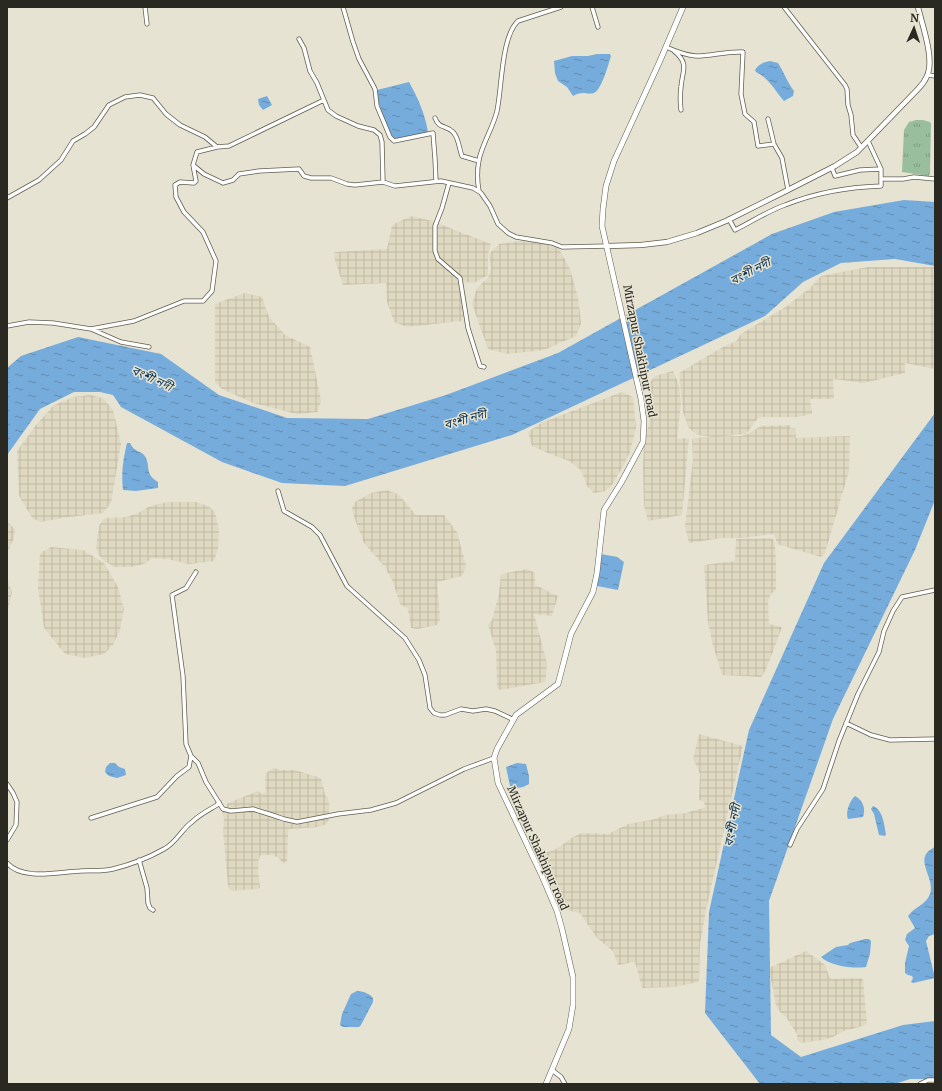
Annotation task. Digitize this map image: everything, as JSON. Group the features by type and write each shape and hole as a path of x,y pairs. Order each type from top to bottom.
{"main road":[{"name":"Mirzapur Shakhipur road","path":"546,1084 569,1029 573,1005 573,977 557,910 498,783 494,758 512,719 516,714 558,684 571,634 592,592 597,573 604,510 643,442 644,420 641,399 608,246 602,226 603,209 606,186 614,161 683,7"}],"street":[{"path":"145,7 147,24"},
{"path":"343,7 359,59 375,90 377,106 390,138 394,140 433,133 436,181"},
{"path":"479,191 477,175 479,161 497,110 502,69 507,43 513,26 518,21 561,7"},
{"path":"592,7 598,27"},
{"path":"784,7 845,85 847,89 853,134 861,147"},
{"path":"193,165 204,174 223,183 233,180 239,174 299,169 304,176 311,178 331,178 351,184 383,182 395,186 436,181 449,183 469,187 479,191 490,206 498,224 508,233 516,237 552,243 562,247 641,245 667,242 697,233 730,219 832,168 850,157 868,141 923,83 928,75 928,48 918,7"},
{"path":"299,39 304,48 310,71 328,110 336,116 358,126 374,130 380,135 382,142 383,182"},
{"path":"666,47 695,56 730,51 743,52 741,94 745,114 754,122 758,146 774,144"},
{"path":"672,49 682,60 684,67 681,85 681,110"},
{"path":"928,75 935,76"},
{"path":"7,198 39,180 61,160 73,141 94,127 109,105 125,97 140,95 153,98 166,114 180,125 205,137 217,147"},
{"path":"91,329 134,321 184,301 203,301 212,291 216,261 202,232 184,212 176,197 175,184 180,182 196,182 193,165 197,152 217,147 229,146 324,100"},
{"path":"435,118 438,124 451,130 454,134 462,156 479,161"},
{"path":"768,119 774,144 782,158 788,190"},
{"path":"730,219 735,230 793,202 848,189 881,186 881,169 868,141"},
{"path":"832,168 835,176 860,170 881,169"},
{"path":"881,179 903,179 914,177 935,179"},
{"path":"449,183 435,226 435,251 438,259 460,278 468,328 480,366 484,367"},
{"path":"7,326 29,322 54,323 91,329 122,342 149,347"},
{"path":"278,491 284,511 312,527 320,535 346,586 405,638 419,660 425,675 430,708 434,713 445,715 461,710 473,712 486,709 495,711 512,719"},
{"path":"196,572 186,588 172,596 184,676 186,744 191,756 198,763 206,782 223,808 231,811 253,810 297,822 332,815 370,810 396,803 464,769 494,758"},
{"path":"790,844 823,789 846,723 858,694 879,652 884,631 890,618 902,597 935,590"},
{"path":"846,723 871,735 890,740 935,739"},
{"path":"91,818 157,797 177,776 189,767 191,756"},
{"path":"7,784 17,802 16,825 7,840"},
{"path":"8,865 12,869 20,872 54,874 79,871 98,872 113,869 164,850 173,843 192,822 220,802"},
{"path":"138,860 147,888 148,903 150,908 153,910"},
{"path":"552,1070 561,1077 565,1084"},
{"path":"920,1084 928,1080 935,1080"}],"shaded area":[{"path":"411,216 432,221 491,244 488,255 488,275 474,283 463,282 464,314 462,321 407,327 394,322 387,302 386,283 343,285 334,257 335,252 387,249 392,225"},
{"path":"520,241 548,243 558,247 570,269 578,297 581,323 576,336 544,350 507,354 488,349 472,304 477,288 488,278 491,269 489,255 491,252 499,244"},
{"path":"868,267 935,267 935,369 905,363 905,373 864,383 833,379 834,399 810,399 812,414 797,417 761,417 758,418 746,434 715,437 697,435 688,427 683,412 679,373 721,348 736,341 741,334 787,306 811,287 821,276"},
{"path":"245,293 262,297 269,317 285,335 310,347 321,400 318,412 297,414 253,403 222,389 215,382 215,304"},
{"path":"673,371 679,385 681,404 677,439 689,439 682,515 648,521 644,505 643,467 644,445 650,419 649,384 655,376"},
{"path":"622,392 633,397 636,428 630,452 612,485 605,491 594,493 587,486 581,470 569,461 532,446 528,432 541,423"},
{"path":"90,395 103,398 113,410 121,444 111,503 103,513 41,522 33,519 19,496 17,451 36,425 54,405 74,397"},
{"path":"790,425 791,429 795,428 796,438 850,436 849,471 825,553 821,557 777,544 774,534 743,538 722,538 689,543 685,526 693,460 692,439 703,437 741,436 748,434 761,426"},
{"path":"387,490 399,495 416,515 444,515 457,532 466,566 462,576 437,582 440,619 437,625 417,629 411,628 408,609 400,604 393,582 385,567 364,543 354,517 352,508 355,502 371,493"},
{"path":"168,502 196,502 208,506 215,512 219,530 218,549 214,561 189,564 167,559 152,558 144,564 132,567 114,567 103,560 98,554 96,546 99,526 105,518 126,517 136,514 150,506"},
{"path":"7,522 15,529 14,538 7,553"},
{"path":"736,539 773,539 775,544 776,563 776,590 771,594 768,600 769,624 782,627 766,670 761,677 722,675 712,642 708,622 704,565 735,561"},
{"path":"51,547 83,550 104,563 118,587 124,609 120,630 113,645 104,654 84,658 65,654 44,628 38,588 40,553"},
{"path":"527,569 535,573 535,585 558,596 552,616 534,614 547,663 545,682 500,690 497,688 496,650 488,625 492,620 499,593 501,574"},
{"path":"7,579 12,592 7,615"},
{"path":"699,734 743,746 706,910 700,945 699,982 673,987 642,988 635,962 618,965 613,951 597,938 580,913 566,910 555,894 544,872 540,855 558,848 573,837 582,833 608,834 628,824 651,820 665,815 686,813 706,807 703,801 699,800 700,774 693,759"},
{"path":"273,768 294,770 321,778 325,795 328,798 329,803 329,819 327,824 319,827 289,829 287,862 283,863 277,857 272,855 261,855 259,858 258,870 260,888 232,891 229,889 228,885 223,832 224,818 222,813 228,803 258,791 262,794 266,792 265,774"},
{"path":"806,951 825,965 829,976 832,979 863,979 867,1023 863,1026 844,1031 831,1038 801,1043 797,1039 797,1034 786,1017 776,1006 769,968"}],"green space":[{"path":"923,120 930,122 931,124 929,176 902,172 904,130 909,122"}],"water":[{"path":"610,54 611,56 597,91 594,93 580,93 573,96 567,87 558,81 555,73 554,61 572,56 588,56"},
{"path":"770,61 778,63 794,91 793,96 784,101 768,81 755,70 758,66"},
{"path":"409,82 421,106 428,132 397,139 390,135 378,101 377,90"},
{"path":"267,96 272,105 263,110 259,105 258,99"},
{"name":"বংশী নদী","path":"904,200 935,202 935,266 895,259 841,263 803,282 765,316 512,435 345,486 282,483 222,462 121,407 113,395 100,392 74,392 40,409 7,455 7,368 21,356 78,337 161,354 219,395 287,418 368,419 446,395 558,353 772,234 834,212"},
{"name":"বংশী নদী","path":"935,413 935,500 915,550 833,719 769,901 771,1035 801,1057 903,1025 935,1021 935,1079 910,1079 895,1084 760,1084 705,1013 709,912 749,730 824,563"},
{"path":"127,443 130,443 136,450 144,455 149,472 153,479 158,482 158,488 136,491 123,490 123,466"},
{"path":"601,554 617,557 624,562 618,590 597,586"},
{"path":"110,763 115,763 119,767 125,769 126,775 117,778 109,776 105,772 106,767"},
{"path":"517,763 526,764 529,776 529,784 520,788 510,786 506,767"},
{"path":"855,796 863,805 863,817 848,819 848,807 851,800"},
{"path":"873,806 881,814 886,834 885,836 879,835 874,814 871,809"},
{"path":"935,847 935,934 929,936 926,941 935,978 913,983 911,982 913,978 912,976 905,973 905,963 909,946 905,940 907,934 915,928 908,916 913,910 926,901 930,894 930,881 924,862 928,851"},
{"path":"869,939 871,941 870,954 866,967 855,968 836,965 821,957 836,947 848,945 850,943"},
{"path":"357,991 370,995 373,998 373,1002 359,1027 343,1027 340,1025 342,1014 351,994"}]}
